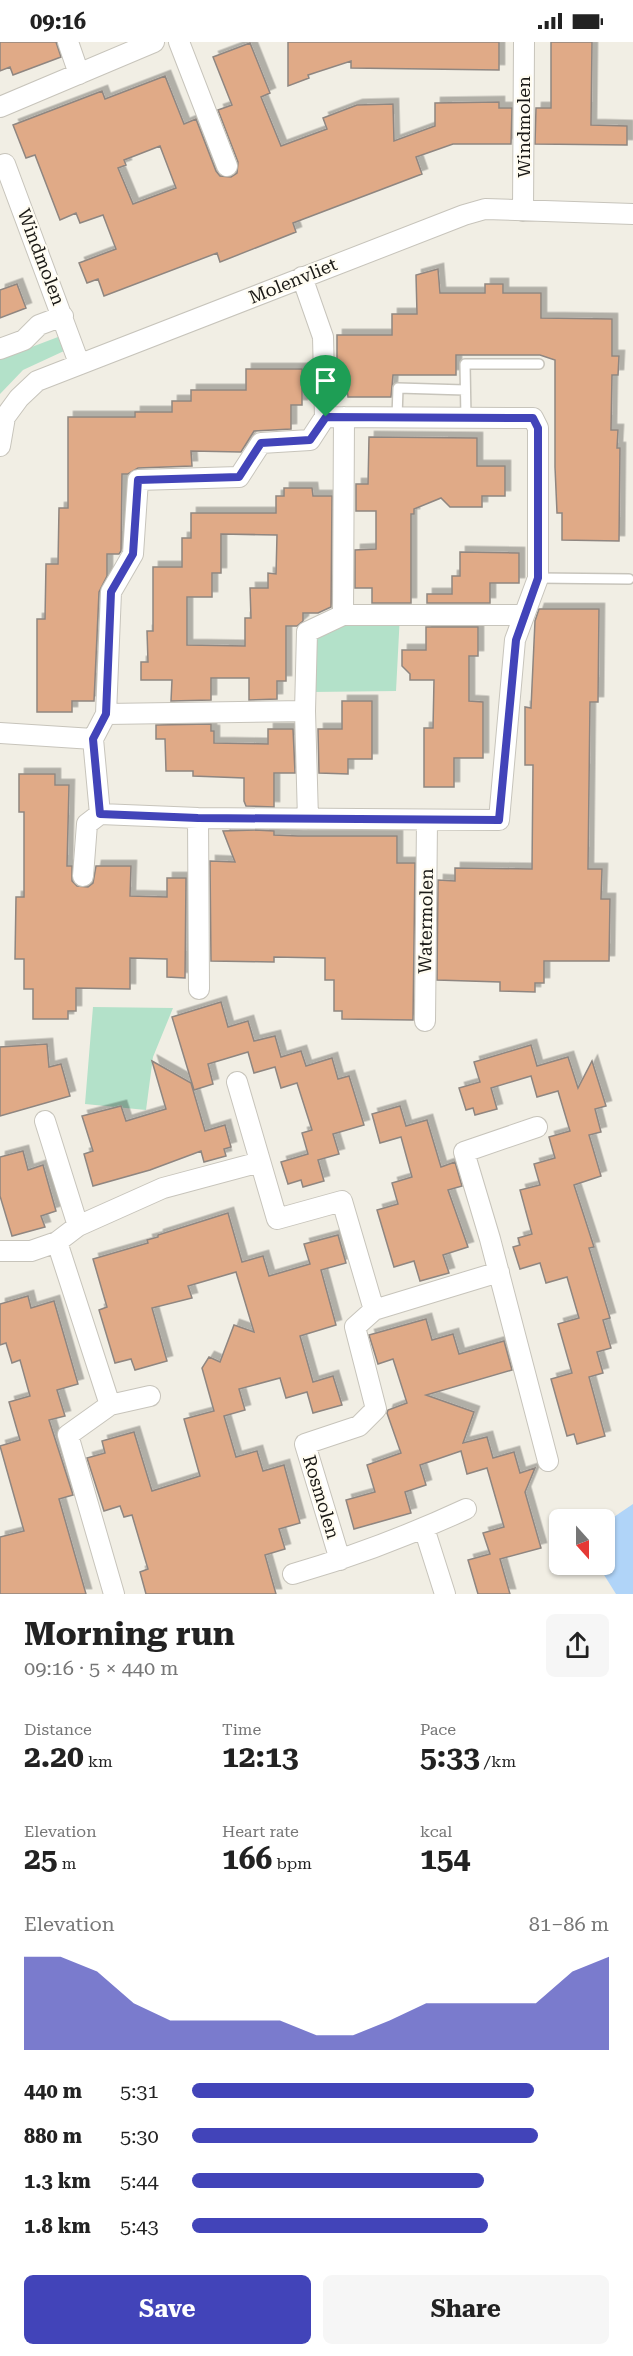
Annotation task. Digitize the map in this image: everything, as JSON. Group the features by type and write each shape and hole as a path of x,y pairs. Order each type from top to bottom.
{"street":[{"path":"68,42 80,74"},
{"path":"0,107 154,42"},
{"path":"179,42 227,166"},
{"name":"Windmolen","path":"522,211 524,42"},
{"name":"Windmolen","path":"2,161 79,363"},
{"name":"Molenvliet","path":"0,446 5,417 19,398 37,381 464,215 485,209 633,214"},
{"path":"302,277 323,337 335,417 343,615"},
{"name":"Windmolen","path":"0,349 24,340 39,325 63,316"},
{"path":"83,876 87,824 100,814 198,818 499,820 516,640 538,578 538,428 533,418 335,417 310,440 261,443 239,477 138,480 133,554 111,592 106,714 93,739 100,814"},
{"path":"308,819 305,711 307,632 343,615 523,615"},
{"path":"106,714 305,711"},
{"path":"0,733 93,739"},
{"path":"198,818 199,989"},
{"name":"Watermolen","path":"425,1021 427,821"},
{"path":"237,1082 277,1219 342,1201 374,1310 499,1272"},
{"path":"45,1121 78,1226"},
{"path":"537,1127 464,1152 499,1272 548,1461"},
{"path":"0,1251 31,1251 57,1242 78,1226 163,1188 260,1162"},
{"path":"57,1242 110,1405"},
{"name":"Rosmolen","path":"340,1560 305,1444 359,1426 376,1409 355,1327 374,1310"},
{"path":"114,1594 68,1435 110,1405 150,1396"},
{"name":"Rosmolen","path":"293,1574 340,1560 424,1528 466,1509"},
{"path":"424,1528 445,1594"}],"lane":[{"path":"466,418 465,364 539,364"},
{"path":"397,417 398,388 465,390"},
{"path":"538,578 629,579"}],"green space":[{"path":"58,337 64,351 23,370 0,394 0,359"},
{"path":"400,614 396,691 312,692 315,617"},
{"path":"93,1007 173,1008 153,1057 146,1110 85,1104"}],"water":[{"path":"633,1504 633,1594 616,1594 604,1575 615,1575 615,1516"}],"building":[{"path":"0,42 56,42 61,57 13,75 10,67 0,71"},
{"path":"288,42 499,42 499,70 351,68 351,61 308,75 309,78 288,86"},
{"path":"551,42 592,42 591,125 627,126 627,145 535,144 536,108 551,108"},
{"path":"250,43 270,93 261,97 281,146 327,129 323,118 357,105 393,104 394,141 435,126 435,103 499,102 499,108 512,108 511,144 453,144 416,157 422,174 293,223 296,232 220,262 217,253 104,296 98,279 87,283 79,263 116,249 103,215 80,223 76,213 60,220 35,155 26,158 13,125 102,91 105,99 165,76 184,124 196,119 216,171 220,176 231,177 237,173 238,162 218,110 232,105 213,57","holes":["160,146 176,188 133,204 118,168 126,165 124,160"]},
{"path":"438,269 440,293 485,293 485,284 503,284 503,293 541,293 541,318 612,319 612,356 619,356 618,375 612,375 611,430 618,430 617,448 620,448 619,541 562,540 562,513 557,513 555,467 555,360 540,355 456,355 456,375 393,375 391,397 348,397 345,372 337,372 337,335 392,335 392,314 417,314 416,275"},
{"path":"17,284 26,308 0,318 0,290"},
{"path":"246,369 302,369 302,405 291,405 291,429 254,431 241,452 191,451 192,466 138,468 128,474 122,474 121,551 119,554 107,554 107,576 99,592 94,701 72,701 72,712 37,712 37,619 45,619 46,564 58,564 59,508 68,508 68,417 135,417 135,412 172,412 172,401 191,401 191,390 246,390"},
{"path":"369,437 477,438 477,466 505,466 505,496 482,496 482,507 450,507 441,498 414,509 414,514 411,514 411,603 372,603 372,588 355,588 355,550 376,549 376,511 356,511 356,484 368,484"},
{"path":"284,488 312,488 313,496 332,496 331,607 318,613 303,613 303,621 297,626 286,626 286,681 277,681 277,699 249,700 249,678 211,678 211,700 171,701 172,680 141,680 141,662 148,662 147,631 153,631 153,567 182,567 182,538 191,538 191,513 276,513 276,496 284,496","holes":["221,534 277,535 276,574 268,573 268,588 250,588 251,618 245,618 245,646 187,645 187,597 212,597 212,573 221,573"]},
{"path":"460,552 519,553 519,583 490,583 490,603 427,603 427,594 452,594 452,576 460,576"},
{"path":"539,609 599,609 598,702 590,702 588,869 602,869 601,899 610,899 609,961 544,961 544,983 535,983 535,992 500,991 500,982 437,980 438,880 455,881 455,868 532,869 533,765 525,765 525,707 531,708 535,621"},
{"path":"426,627 478,627 478,656 469,656 469,701 483,702 483,758 454,758 454,787 424,787 424,728 433,728 434,680 410,680 410,674 402,666 402,650 426,650"},
{"path":"342,701 372,701 372,759 348,759 348,774 319,773 318,729 342,729"},
{"path":"211,724 211,731 214,731 214,743 268,744 268,729 293,729 295,773 274,773 274,807 246,806 244,778 193,776 193,771 166,771 165,739 156,739 156,725"},
{"path":"19,774 55,774 55,785 69,785 67,866 72,866 72,881 77,886 88,887 93,883 96,866 131,866 130,896 167,897 167,878 186,878 185,978 167,977 167,959 130,958 130,989 76,988 76,1011 68,1011 68,1019 33,1019 33,989 24,989 24,959 15,959 16,897 24,897 24,812 19,812"},
{"path":"223,831 274,831 274,835 397,836 397,863 415,863 413,1020 342,1019 342,1011 334,1011 334,980 325,980 325,958 274,957 274,962 211,961 210,861 235,862"},
{"path":"221,1002 228,1027 248,1021 254,1041 275,1036 281,1057 301,1051 306,1066 332,1058 338,1079 349,1076 364,1125 333,1134 339,1154 318,1160 324,1181 303,1187 301,1180 288,1184 281,1162 308,1154 302,1133 312,1130 297,1083 281,1088 275,1067 254,1073 248,1052 208,1064 213,1084 194,1090 172,1017"},
{"path":"47,1044 49,1067 61,1064 70,1096 0,1116 0,1047"},
{"path":"531,1045 537,1066 568,1057 578,1088 592,1061 606,1106 595,1109 601,1132 589,1135 601,1176 574,1185 594,1247 589,1248 610,1318 603,1320 611,1348 597,1352 603,1373 589,1377 605,1436 577,1444 574,1434 567,1436 551,1379 572,1373 558,1324 579,1318 567,1277 546,1283 540,1263 520,1269 513,1247 520,1245 518,1238 532,1234 520,1190 540,1185 534,1164 555,1158 549,1137 570,1131 558,1091 537,1097 531,1076 491,1088 497,1109 475,1115 473,1108 466,1110 459,1088 480,1082 474,1062"},
{"path":"152,1061 191,1083 205,1131 225,1125 231,1147 224,1149 226,1156 204,1162 201,1151 150,1170 93,1186 84,1154 93,1151 82,1116 121,1106 126,1121 166,1109"},
{"path":"400,1106 406,1126 427,1120 441,1167 455,1162 462,1186 448,1190 468,1247 443,1255 449,1273 420,1281 414,1261 394,1267 377,1210 398,1204 392,1183 412,1177 401,1137 380,1143 372,1114"},
{"path":"23,1151 28,1170 43,1165 56,1211 41,1216 45,1227 12,1236 0,1196 0,1157"},
{"path":"228,1213 242,1262 263,1256 269,1276 310,1264 304,1244 338,1235 346,1263 321,1270 336,1325 300,1336 313,1382 333,1376 342,1405 313,1413 307,1392 286,1398 280,1378 239,1389 245,1410 224,1416 236,1457 257,1451 263,1471 284,1465 300,1523 279,1529 285,1549 265,1555 276,1594 146,1594 140,1572 148,1569 132,1515 124,1517 120,1506 104,1511 87,1458 105,1453 102,1441 134,1432 152,1491 200,1476 184,1419 214,1411 202,1368 209,1357 220,1362 234,1325 254,1332 236,1272 188,1286 192,1298 152,1308 167,1361 135,1370 131,1359 115,1363 99,1310 107,1307 93,1259 148,1243 147,1240 158,1237 158,1235"},
{"path":"28,1296 31,1308 54,1301 78,1384 57,1390 65,1416 49,1420 73,1495 59,1499 86,1594 0,1594 0,1537 24,1531 0,1446 20,1440 9,1402 30,1396 20,1360 12,1363 6,1343 0,1345 0,1304"},
{"path":"426,1319 432,1340 453,1334 459,1354 504,1341 512,1370 426,1395 474,1412 463,1443 487,1437 493,1458 514,1452 520,1473 535,1468 525,1492 541,1548 500,1559 510,1594 478,1594 468,1560 490,1554 483,1533 504,1527 487,1468 467,1474 461,1451 420,1465 426,1485 405,1492 411,1513 354,1529 346,1500 375,1492 367,1465 401,1453 387,1413 388,1410 407,1403 393,1359 378,1364 369,1335"}],"route":[{"path":"326,417 533,418 538,428 538,578 516,640 499,820 198,818 100,814 93,739 106,714 111,592 133,554 138,480 239,477 261,443 310,440 326,417"}]}
